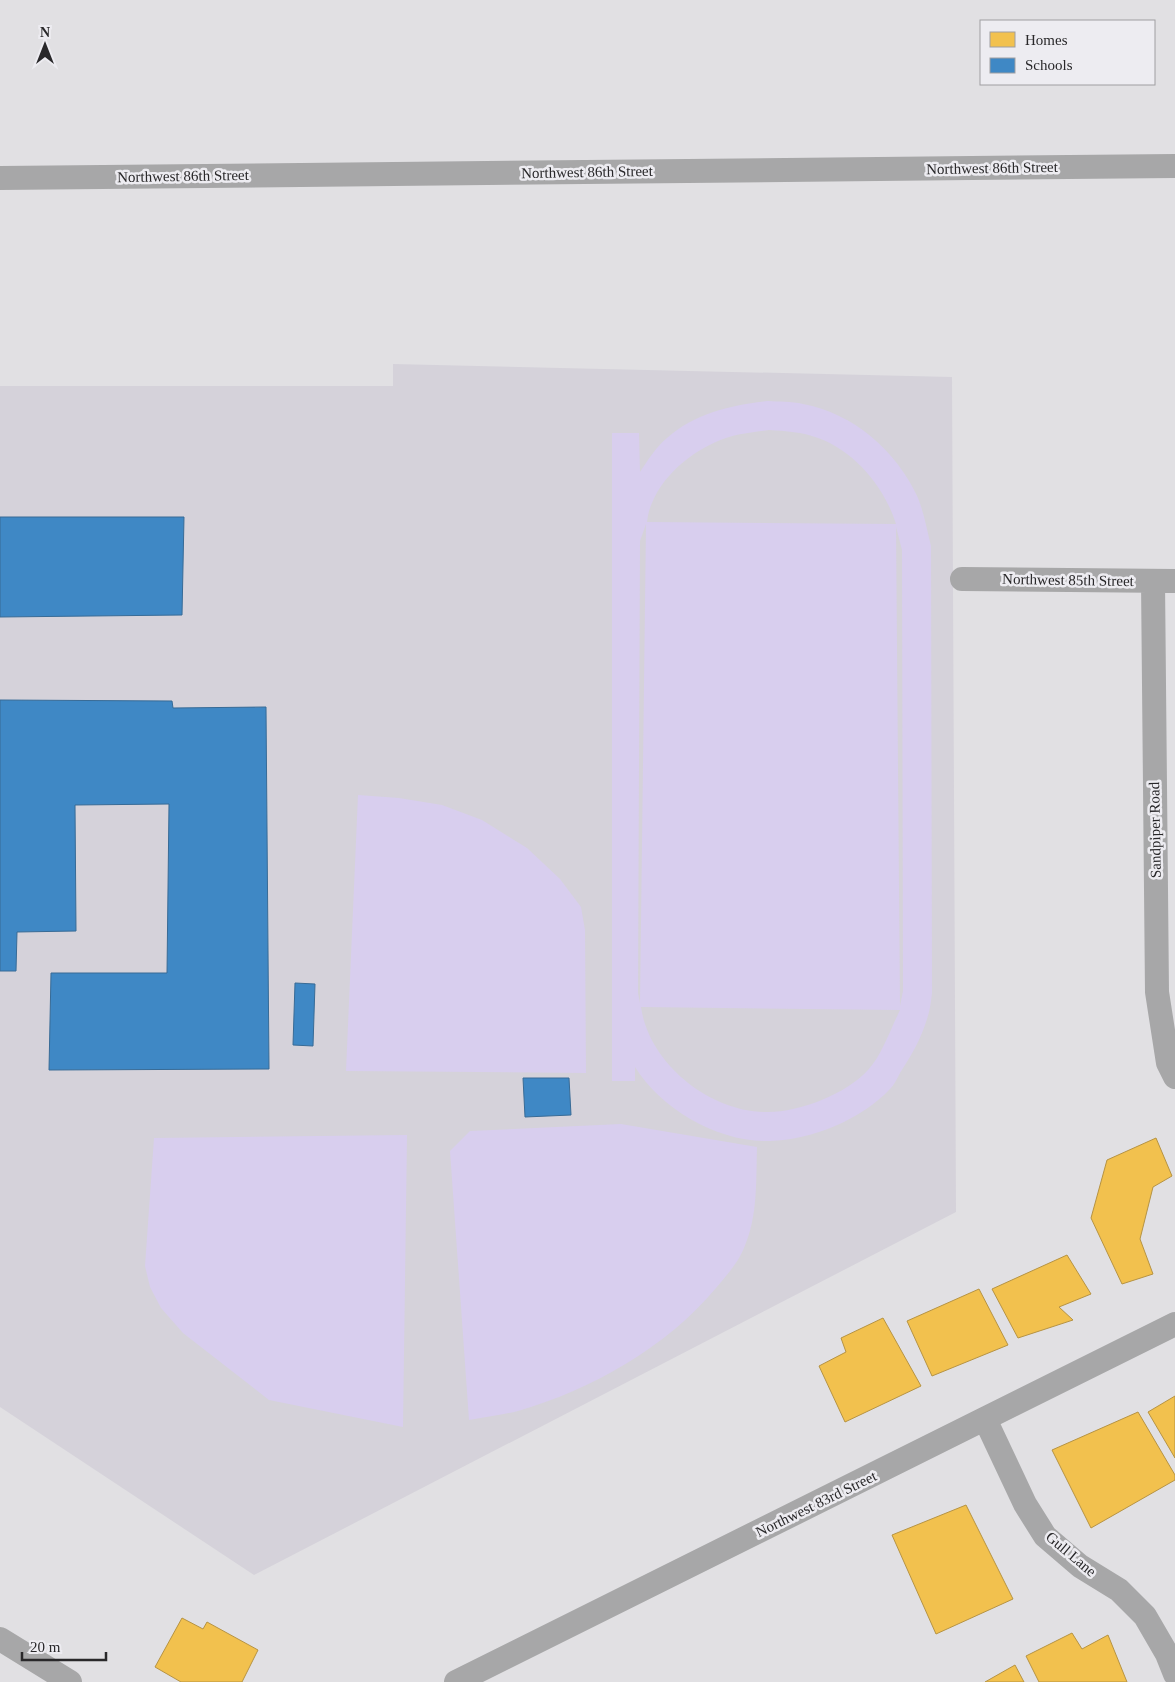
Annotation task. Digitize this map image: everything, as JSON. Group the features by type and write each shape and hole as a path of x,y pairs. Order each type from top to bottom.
{"street":[{"name":"Northwest 86th Street","path":"0,178 1175,166"},
{"name":"Northwest 85th Street","path":"962,579 1164,581"},
{"name":"Sandpiper Road","path":"1164,581 1157,992 1168,1063 1175,1077"},
{"name":"Northwest 83rd Street","path":"456,1682 986,1420 1175,1324"},
{"name":"Gull Lane","path":"986,1420 1025,1504 1046,1536 1080,1566 1119,1590 1145,1616 1167,1654 1175,1674"},
{"path":"0,1639 70,1682"}],"shaded area":[{"path":"393,364 952,377 956,1212 254,1575 0,1407 0,386 393,386"},
{"path":"768,401 790,402 821,409 856,425 871,437 886,450 909,481 918,498 931,546 932,993 928,1016 912,1054 890,1089 878,1100 850,1119 834,1126 802,1137 770,1141 731,1136 712,1130 693,1120 660,1097 635,1067 635,1081 612,1081 612,433 639,433 640,472 652,454 678,429 702,416","holes":["769,430 794,432 806,434 832,444 856,461 867,472 884,497 896,524 647,522 650,508 657,492 682,463 715,442 747,433","646,524 640,1003 638,993 640,541","896,527 902,550 903,991 900,1006","641,1007 900,1010 878,1057 859,1079 848,1087 822,1100 794,1109 768,1112 747,1110 725,1104 705,1094 686,1081 670,1066 656,1048 646,1028"]},
{"path":"358,795 399,798 442,805 482,820 527,848 560,879 581,907 585,930 586,1073 346,1071"},
{"path":"621,1124 757,1147 754,1211 749,1236 741,1254 728,1274 696,1309 675,1329 626,1364 573,1391 545,1402 518,1411 469,1420 450,1151 470,1131"},
{"path":"407,1135 403,1427 269,1400 183,1333 161,1308 150,1287 145,1266 154,1138"}],"building: Homes":[{"path":"1156,1138 1172,1176 1153,1187 1140,1239 1153,1274 1122,1284 1091,1218 1107,1160"},
{"path":"1067,1255 1091,1294 1059,1307 1073,1320 1018,1338 992,1289"},
{"path":"979,1289 1008,1345 932,1376 907,1321"},
{"path":"883,1318 921,1386 845,1422 819,1366 846,1352 841,1338"},
{"path":"1175,1396 1175,1458 1148,1412"},
{"path":"1138,1412 1175,1475 1175,1480 1091,1528 1052,1450"},
{"path":"966,1505 1013,1599 936,1634 892,1535"},
{"path":"182,1618 203,1629 207,1622 258,1650 242,1682 181,1682 155,1667"},
{"path":"1072,1633 1082,1649 1108,1635 1127,1682 1039,1682 1026,1656"},
{"path":"1015,1665 1024,1682 985,1682"}],"building: Schools":[{"path":"0,517 184,517 182,615 0,617"},
{"path":"0,700 172,701 173,708 266,707 269,1069 49,1070 51,973 167,973 169,804 75,805 76,931 17,932 16,971 0,971"},
{"path":"295,983 315,984 313,1046 293,1045"},
{"path":"523,1078 569,1078 571,1115 525,1117"}]}
